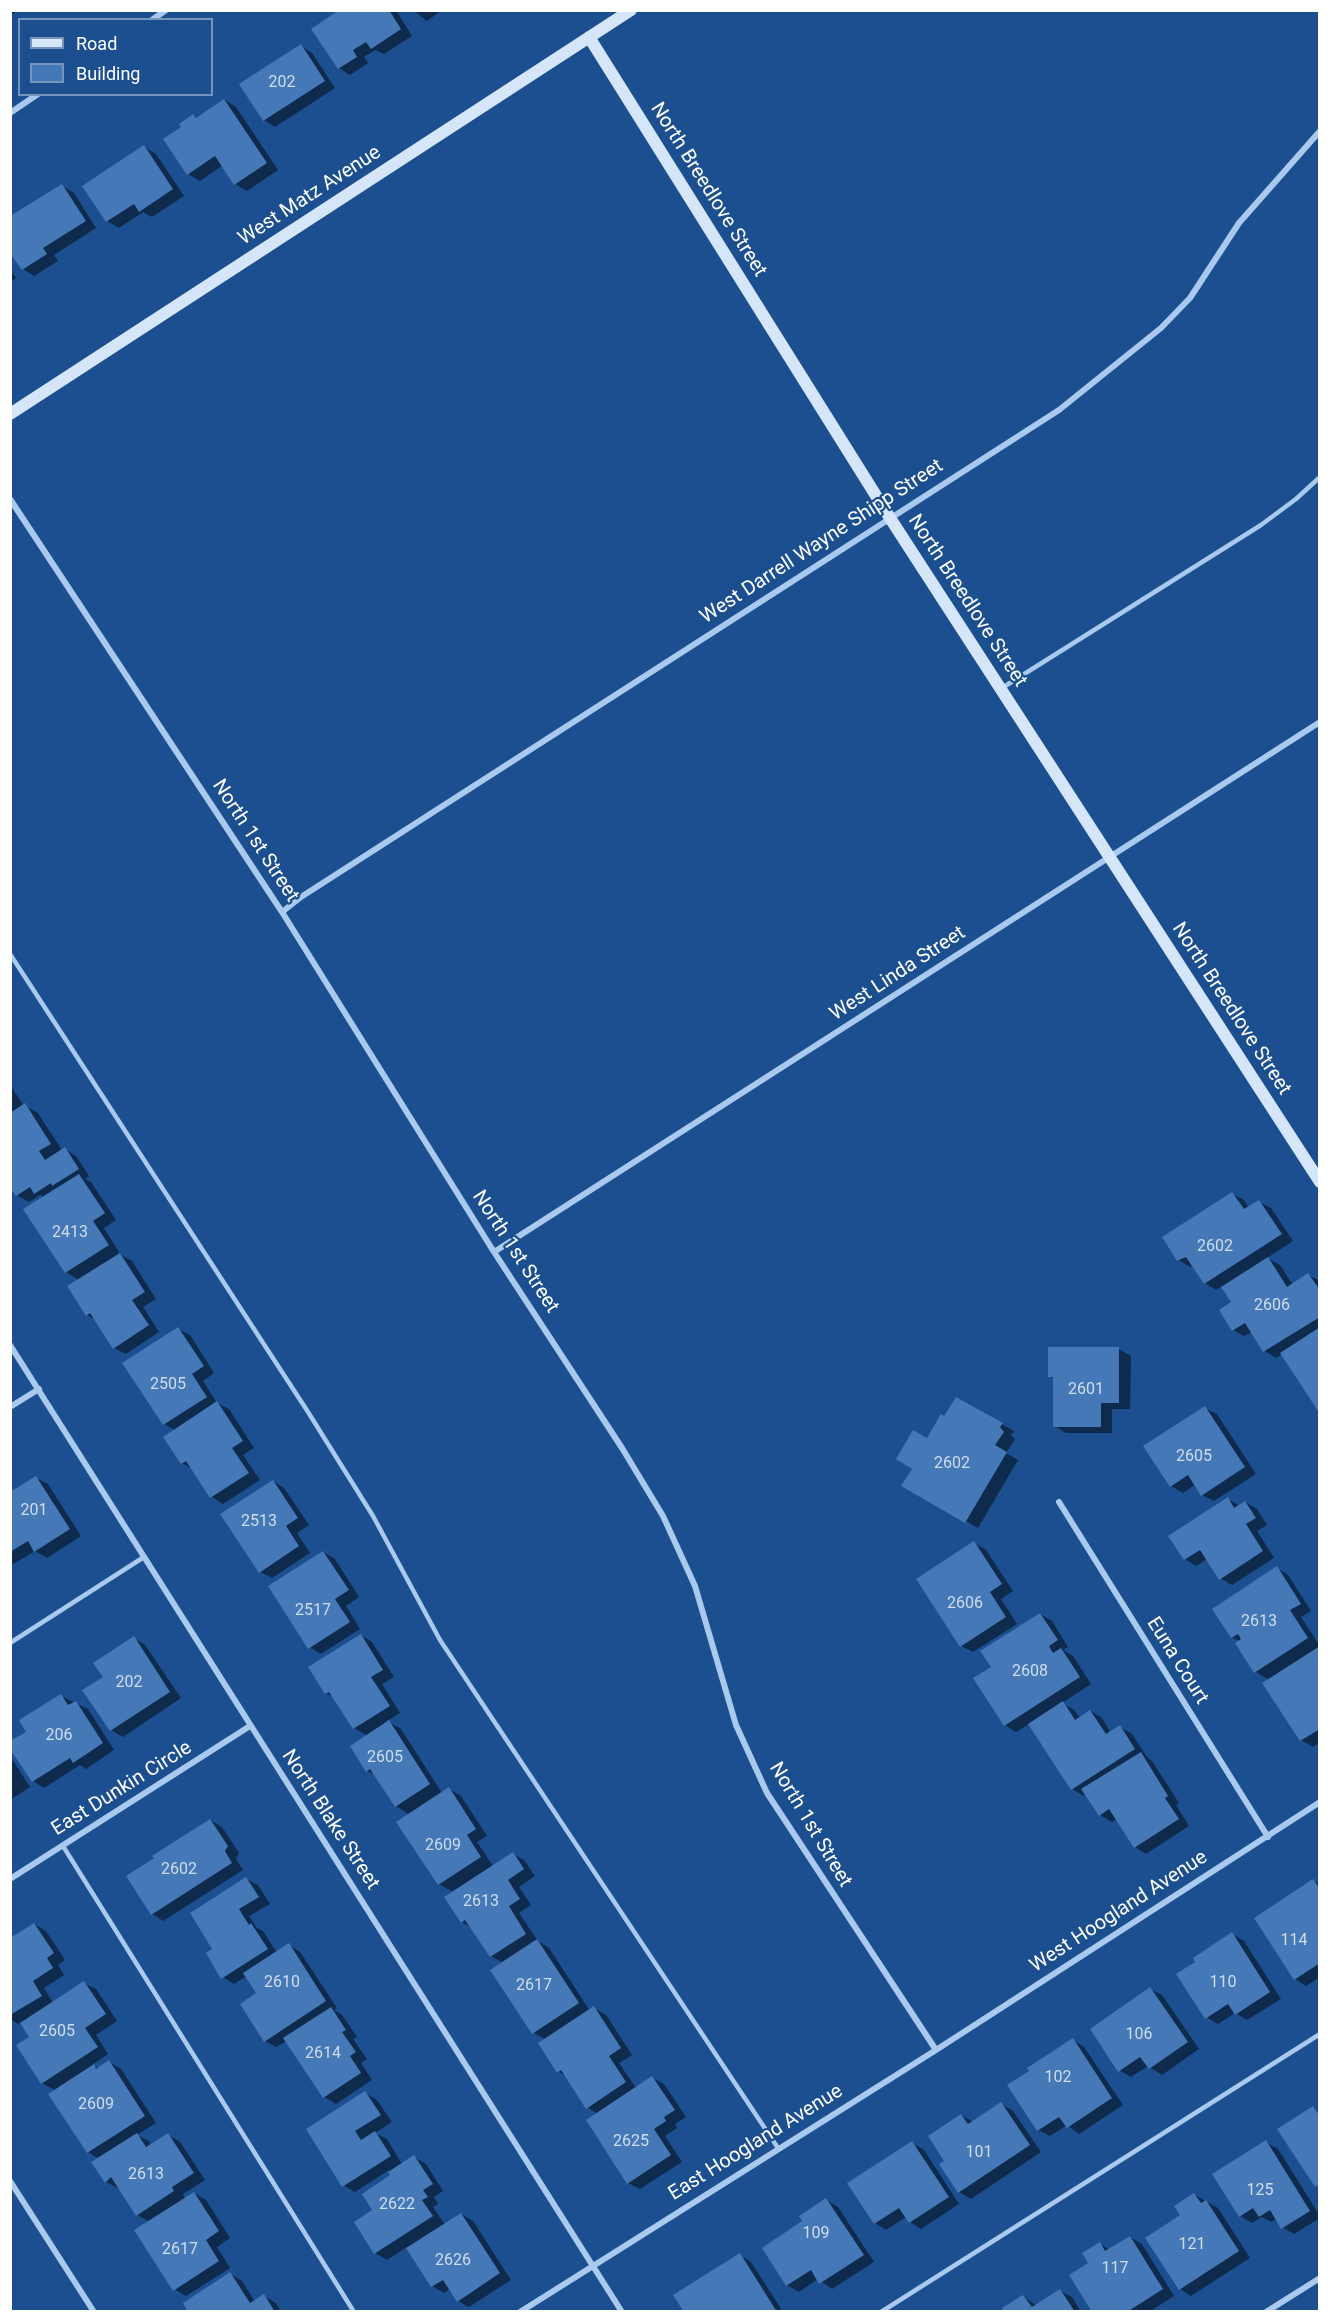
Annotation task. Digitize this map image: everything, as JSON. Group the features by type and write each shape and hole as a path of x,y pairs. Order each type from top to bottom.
{"street":[{"name":"West Matz Avenue","path":"10,414 631,10"},
{"name":"North Breedlove Street","path":"589,37 890,518 1320,1182"},
{"path":"10,113 35,96"},
{"name":"West Darrell Wayne Shipp Street","path":"282,912 311,891 1059,410 1161,328 1190,298 1239,223 1320,131"},
{"name":"North 1st Street","path":"10,499 282,912 494,1252 622,1448 663,1516 695,1586 736,1725 767,1793 936,2050"},
{"name":"West Linda Street","path":"494,1252 1320,722"},
{"name":"North Blake Street","path":"10,1345 622,2312"},
{"path":"10,1407 39,1389"},
{"name":"Euna Court","path":"1059,1502 1268,1837"},
{"name":"East Dunkin Circle","path":"10,1879 250,1726"},
{"name":"West Hoogland Avenue","path":"936,2050 1320,1802"},
{"name":"East Hoogland Avenue","path":"593,2264 936,2050"},
{"path":"10,2181 94,2312"},
{"path":"520,2312 593,2264"},
{"path":"1266,2312 1320,2278"}],"lane":[{"path":"1000,689 1261,525 1296,499 1320,477"},
{"path":"10,954 308,1412 373,1516 440,1640 778,2148"},
{"path":"10,1643 145,1556"},
{"path":"63,1846 354,2312"},
{"path":"881,2312 1320,2034"}],"building":[{"path":"339,10 389,10 401,29 371,49 366,42 353,50 357,57 338,69 311,29"},
{"path":"301,44 325,81 263,121 239,84"},
{"path":"224,99 267,163 234,185 215,156 187,175 163,139 181,127 179,124 193,114 196,118"},
{"path":"144,145 173,189 139,212 134,204 106,222 82,186"},
{"path":"62,184 86,221 43,248 47,254 22,270 10,253 10,216"},
{"path":"25,1103 51,1144 39,1151 45,1160 65,1147 79,1169 34,1194 30,1187 16,1196 10,1188 10,1113"},
{"path":"79,1174 105,1213 93,1221 109,1245 65,1273 23,1209"},
{"path":"1232,1192 1244,1209 1259,1200 1282,1234 1204,1284 1186,1257 1177,1261 1162,1237"},
{"path":"120,1253 145,1292 132,1300 149,1325 113,1349 90,1313 86,1316 67,1286"},
{"path":"1268,1257 1287,1287 1308,1273 1320,1290 1320,1317 1263,1352 1245,1323 1232,1331 1219,1310 1231,1302 1221,1287"},
{"path":"178,1327 204,1366 192,1374 207,1397 163,1425 122,1363"},
{"path":"1320,1327 1320,1414 1280,1353"},
{"path":"1048,1347 1119,1347 1119,1403 1101,1403 1101,1427 1053,1427 1053,1377 1048,1377"},
{"path":"956,1397 1003,1423 1000,1427 1004,1432 995,1445 1007,1452 965,1523 901,1486 912,1469 896,1459 913,1430 927,1438 941,1414 944,1416"},
{"path":"217,1401 243,1441 232,1448 249,1473 210,1498 186,1461 181,1464 163,1437"},
{"path":"1205,1406 1245,1467 1201,1496 1188,1475 1170,1487 1143,1446"},
{"path":"36,1476 70,1529 34,1552 28,1541 10,1552 10,1492"},
{"path":"273,1480 298,1518 286,1526 299,1546 259,1573 220,1514"},
{"path":"1228,1497 1234,1508 1245,1501 1256,1518 1246,1524 1263,1551 1219,1580 1200,1550 1184,1560 1168,1536"},
{"path":"974,1541 1002,1584 990,1592 1006,1617 960,1647 916,1579"},
{"path":"323,1551 349,1590 335,1599 350,1622 308,1649 268,1586"},
{"path":"1277,1566 1301,1604 1290,1610 1308,1638 1254,1673 1235,1643 1241,1639 1238,1634 1231,1638 1212,1609"},
{"path":"1040,1613 1058,1640 1049,1646 1053,1653 1061,1648 1080,1677 1004,1726 973,1678 991,1667 980,1651"},
{"path":"361,1634 383,1670 371,1677 390,1706 353,1729 329,1692 325,1694 308,1667"},
{"path":"134,1636 170,1692 110,1731 82,1690 103,1677 93,1663"},
{"path":"1320,1646 1320,1729 1300,1741 1262,1683"},
{"path":"61,1694 68,1705 76,1701 103,1743 73,1763 70,1758 32,1782 10,1749 10,1741 26,1732 19,1720"},
{"path":"1063,1701 1075,1720 1090,1710 1106,1734 1120,1725 1135,1749 1071,1790 1028,1724"},
{"path":"389,1720 430,1784 395,1807 370,1769 366,1772 350,1746"},
{"path":"1141,1752 1168,1796 1165,1798 1179,1819 1134,1848 1109,1809 1099,1816 1081,1789"},
{"path":"449,1787 476,1829 467,1835 481,1857 438,1885 396,1822"},
{"path":"210,1819 228,1846 225,1851 232,1863 151,1915 126,1876 154,1858 152,1856"},
{"path":"513,1852 524,1869 508,1880 520,1899 509,1906 526,1934 490,1957 465,1920 461,1923 444,1897"},
{"path":"246,1877 259,1897 239,1909 268,1949 221,1979 206,1953 212,1949 190,1913"},
{"path":"1313,1879 1320,1889 1320,1963 1294,1980 1254,1918"},
{"path":"34,1923 54,1953 47,1958 53,1968 33,1981 42,1996 10,2015 10,1938"},
{"path":"1232,1932 1270,1992 1235,2015 1228,2004 1205,2019 1176,1974 1195,1962 1193,1958"},
{"path":"537,1939 579,2003 532,2034 490,1970"},
{"path":"289,1943 326,2001 264,2042 240,2004 256,1993 243,1973"},
{"path":"84,1981 106,2014 85,2028 98,2047 41,2084 16,2045 29,2037 20,2023"},
{"path":"1150,1987 1188,2042 1149,2069 1140,2057 1118,2072 1090,2029"},
{"path":"594,2006 621,2048 609,2056 626,2082 586,2109 561,2070 557,2073 538,2043"},
{"path":"331,2007 346,2030 342,2032 356,2052 350,2056 361,2073 323,2098 283,2038"},
{"path":"1073,2038 1112,2098 1067,2128 1059,2117 1037,2131 1007,2085 1029,2071 1027,2068"},
{"path":"109,2060 145,2116 87,2153 48,2094 94,2064 96,2069"},
{"path":"652,2076 675,2110 664,2117 666,2121 654,2129 671,2155 627,2184 586,2120"},
{"path":"365,2091 381,2115 355,2131 361,2140 375,2131 391,2156 342,2187 306,2129"},
{"path":"1001,2102 1030,2145 958,2193 939,2164 944,2161 928,2136 961,2114 968,2124"},
{"path":"1313,2106 1317,2113 1320,2111 1320,2189 1317,2185 1315,2187 1277,2129"},
{"path":"137,2133 146,2147 168,2133 194,2173 172,2187 174,2191 136,2216 111,2177 105,2183 91,2162"},
{"path":"1266,2140 1310,2211 1281,2229 1270,2210 1259,2217 1253,2208 1239,2217 1212,2174"},
{"path":"912,2141 949,2197 909,2223 899,2208 874,2224 847,2183"},
{"path":"414,2155 433,2184 423,2190 428,2197 422,2200 433,2216 374,2254 354,2222 372,2210 362,2194 390,2175 388,2172"},
{"path":"194,2192 219,2231 206,2240 219,2261 173,2291 134,2230"},
{"path":"1194,2193 1201,2203 1206,2200 1239,2251 1179,2290 1145,2238 1180,2215 1174,2206"},
{"path":"826,2198 864,2255 819,2284 811,2270 786,2286 762,2248 802,2221 799,2216"},
{"path":"461,2213 500,2273 457,2302 443,2280 431,2287 406,2248"},
{"path":"1130,2236 1163,2289 1127,2312 1092,2312 1069,2275 1088,2263 1082,2253 1100,2242 1105,2251"},
{"path":"740,2253 777,2312 684,2312 673,2295"},
{"path":"230,2272 250,2303 264,2294 275,2312 188,2312 183,2303"},
{"path":"1060,2289 1075,2312 1004,2312 1002,2308 1023,2295 1032,2307"}]}
